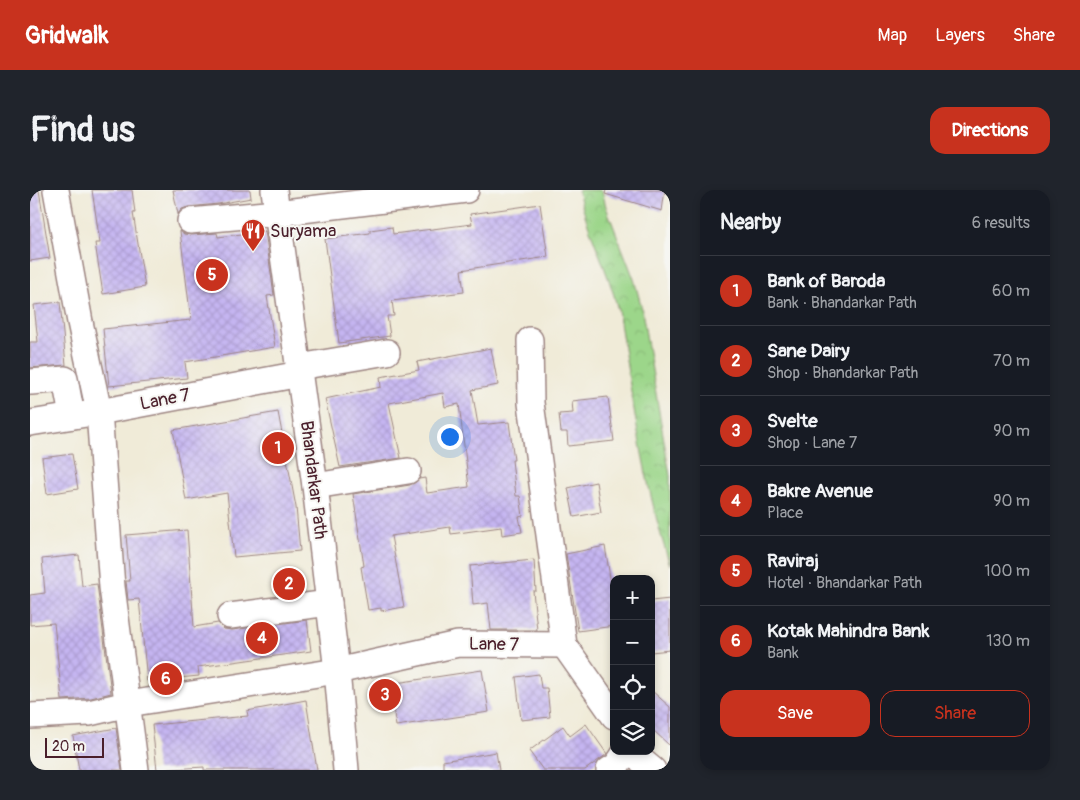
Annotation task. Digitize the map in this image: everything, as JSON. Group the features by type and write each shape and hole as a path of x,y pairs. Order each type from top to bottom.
{"street":[{"path":"56,190 80,322 99,412 112,587 136,770"},
{"path":"190,220 275,201 466,190"},
{"name":"Bhandarkar Path","path":"275,201 315,486 337,671 346,770"},
{"path":"530,340 531,402 564,645 610,710"},
{"name":"Lane 7","path":"30,423 99,412 387,352"},
{"path":"31,382 65,379 72,416"},
{"path":"315,486 408,472"},
{"path":"230,616 329,603"},
{"name":"Lane 7","path":"30,716 89,714 128,704 337,671 458,644 564,645"},
{"path":"609,770 616,765 623,755"},
{"path":"635,755 653,770"}],"green space":[{"path":"578,190 602,190 606,207 634,279 641,305 670,476 670,565 645,471 618,310"}],"building":[{"path":"30,190 39,190 50,258 30,261"},
{"path":"92,190 132,190 135,213 133,213 145,287 103,294 95,243 100,243"},
{"path":"173,190 250,190 251,198 188,207 182,209 178,214"},
{"path":"606,190 665,190 662,211 605,194"},
{"path":"540,204 548,257 461,270 464,292 392,301 394,316 387,316 390,336 339,343 325,239 370,233 370,230 392,227 393,234 472,224 470,214"},
{"path":"180,231 191,235 217,233 218,237 265,231 274,295 267,296 275,347 185,362 187,378 109,386 103,329 191,320"},
{"path":"60,302 66,365 30,368 30,342 38,342 34,305"},
{"path":"491,348 498,385 472,390 478,425 509,422 516,496 520,496 523,516 519,517 522,532 502,535 501,527 451,534 450,527 391,536 404,607 381,611 381,608 368,610 361,567 364,566 353,494 410,485 419,479 425,478 427,493 469,487 459,404 445,407 443,393 389,403 401,458 340,467 325,399 381,387 380,377 419,370 417,362"},
{"path":"608,397 614,441 568,446 567,432 561,432 559,414 573,413 572,401"},
{"path":"278,412 296,507 300,551 234,557 227,493 186,500 173,430"},
{"path":"72,454 78,489 47,494 42,458"},
{"path":"596,482 601,512 574,517 568,488"},
{"path":"187,530 194,627 218,623 224,629 232,630 307,620 311,651 198,667 199,676 147,681 139,599 128,600 126,581 130,581 126,535"},
{"path":"605,546 610,578 610,627 578,631 566,554"},
{"path":"79,555 82,586 97,584 111,693 91,698 62,700 54,623 30,625 30,595 45,593 42,559"},
{"path":"534,560 536,591 533,591 537,630 491,630 488,603 473,605 470,566"},
{"path":"670,599 670,650 655,652 655,601"},
{"path":"482,670 489,712 396,726 389,684"},
{"path":"539,674 541,688 547,688 550,717 521,720 516,677"},
{"path":"655,694 670,707 670,746 655,732"},
{"path":"306,700 317,770 204,770 204,767 157,770 152,725 248,716 247,711"},
{"path":"586,724 607,754 585,770 543,770 529,751 563,726 570,736"},
{"path":"116,728 122,770 79,770 73,736"},
{"path":"496,752 499,770 443,770 443,761"}],"place":[{"name":"Suryama","path":"253,252"},
{"name":"Raviraj","path":"212,275"},
{"name":"Bank of Baroda","path":"278,448"},
{"name":"Sane Dairy","path":"289,584"},
{"name":"Bakre Avenue","path":"262,638"},
{"name":"Kotak Mahindra Bank","path":"166,679"},
{"name":"Svelte","path":"385,695"}]}
